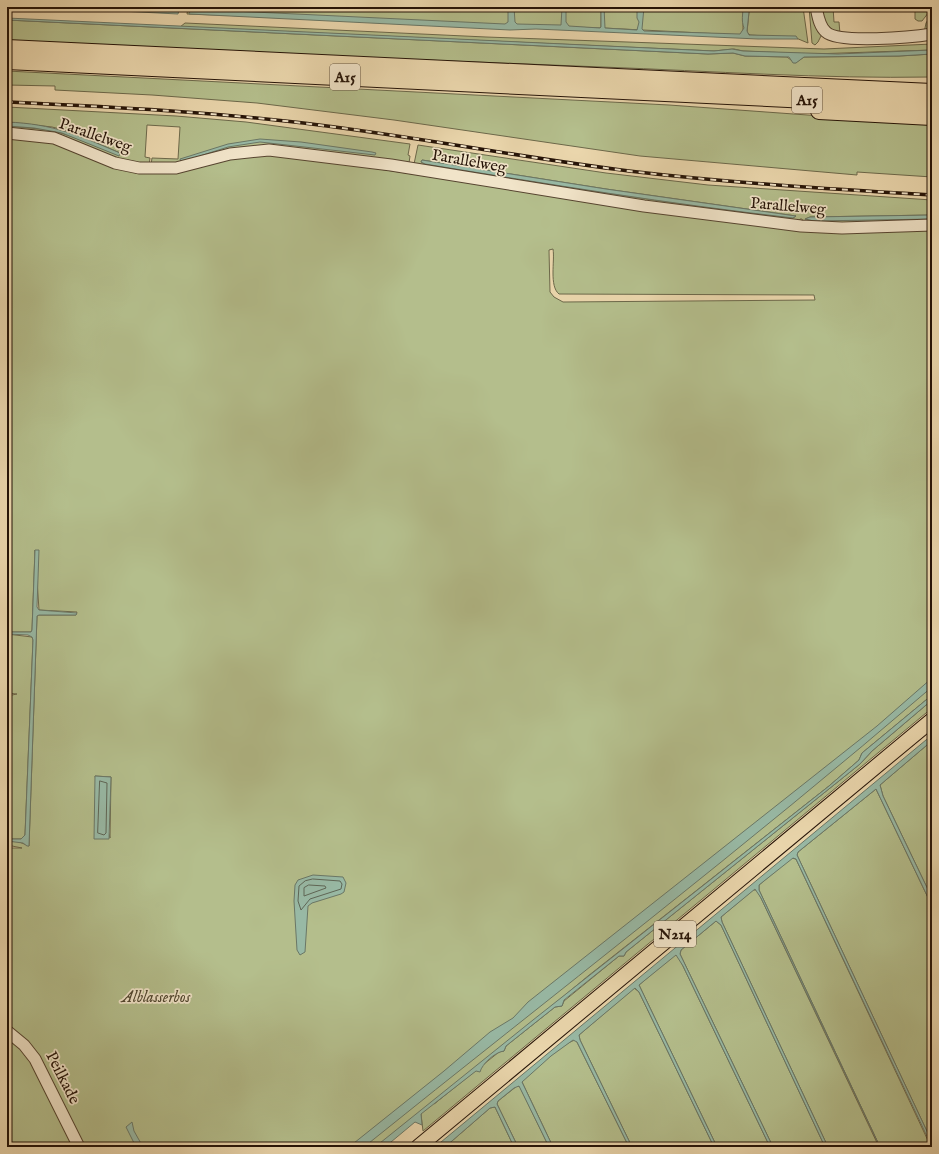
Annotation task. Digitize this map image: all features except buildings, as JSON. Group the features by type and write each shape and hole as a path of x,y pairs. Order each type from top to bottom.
{"highway":[{"name":"A15","path":"7,48 932,92"},
{"name":"A15","path":"7,61 932,106"},
{"name":"A15","path":"798,85 821,82 932,83"},
{"name":"A15","path":"682,94 758,106 932,118"}],"main road":[{"name":"N214","path":"418,1147 932,720"}],"street":[{"path":"817,9 822,27 827,33 842,39 932,34"},
{"name":"Parallelweg","path":"7,133 54,138 116,162 140,168 176,168 230,154 269,150 391,165 644,206 801,226 842,228 932,225"},
{"name":"Peilkade","path":"7,1031 24,1045 35,1059 79,1147"}],"green space":[{"path":"7,7 41,7 18,11 7,10"},
{"path":"188,7 601,7 601,28 187,14"},
{"path":"604,7 743,7 743,33 741,35 603,28"},
{"path":"746,7 803,7 808,43 796,38 750,35 747,32 749,12"},
{"path":"809,7 813,7 822,34 815,45 812,43"},
{"path":"822,7 833,7 834,22 839,22 840,34 826,24"},
{"path":"915,7 932,8 922,21 918,21 915,19"},
{"path":"932,14 932,32 924,33 926,23"},
{"path":"7,20 708,54 733,53 745,56 787,57 795,63 804,57 899,56 932,54 932,77 850,77 767,74 7,42"},
{"path":"185,23 486,37 824,49 932,44 932,50 813,54 743,51 734,49 714,51 180,27"},
{"path":"7,71 669,105 932,124 932,177 857,172 857,175 640,156 394,120 257,103 152,95 55,90 55,86 7,85"},
{"path":"7,107 176,116 246,122 410,144 408,155 410,156 409,163 305,150 151,165 152,158 178,159 180,127 147,125 145,157 150,158 149,165 140,165 7,129 7,126 52,130 120,153 72,132 52,127 7,122"},
{"name":"Alblasserbos","path":"7,136 52,141 125,169 279,154 698,217 932,228 932,695 862,753 859,760 829,786 588,976 434,1104 499,1052 504,1051 506,1046 555,1007 562,1006 564,1001 619,956 624,956 626,952 860,764 872,751 932,700 932,708 423,1131 421,1114 382,1147 7,1147 7,848 22,848 7,845 7,841 17,841 29,846 37,616 76,615 77,612 39,610 35,550 32,630 31,632 7,632","holes":["553,249 553,279 554,285 559,294 814,295 815,300 563,302 554,297 550,292 549,250","95,776 111,777 110,838"]},
{"path":"418,145 606,173 708,185 932,200 932,215 810,217 805,219 822,221 932,218 932,222 836,225 803,221 802,219 799,221 702,211 414,164","holes":["422,160 606,189 796,216 793,218 655,200 425,164 421,162"]},
{"path":"7,634 32,637 33,640 25,835 21,839 7,839 7,696 17,694 7,693"},
{"path":"927,745 932,746 932,898 883,796 880,785"},
{"path":"876,789 932,906 932,1142 797,855 798,852"},
{"path":"791,858 796,859 931,1147 880,1147 759,890 759,885"},
{"path":"753,890 757,890 761,898 879,1147 828,1147 722,922 721,917"},
{"path":"716,921 721,925 825,1147 773,1147 680,954 681,950"},
{"path":"674,955 678,955 770,1147 717,1147 639,985"},
{"path":"634,988 639,992 714,1147 632,1147 580,1040 579,1035"},
{"path":"576,1040 629,1147 553,1147 522,1082 564,1045"},
{"path":"517,1086 520,1087 549,1147 518,1147 497,1104 498,1101"},
{"path":"495,1107 514,1147 445,1147 490,1108"}],"water":[{"path":"43,7 165,7 179,10 178,14"},
{"path":"508,7 514,7 515,22 517,24 561,25 562,7 566,7 566,22 569,26 600,28 601,7 604,7 605,28 637,30 639,22 637,18 637,7 644,7 642,29 644,31 740,34 744,28 742,20 743,7 746,7 749,12 747,31 749,35 796,36 798,39 758,39 536,29 510,30 189,14 191,9 505,24 508,22"},
{"path":"7,18 714,51 732,49 743,51 838,54 932,50 932,54 899,56 804,57 796,63 793,63 789,57 745,56 733,53 708,54 7,20"},
{"path":"7,122 39,125 52,128 91,141 120,153 119,156 62,133 34,128 7,126"},
{"path":"260,139 301,142 376,153 375,155 260,142 228,147 181,162 180,159 228,144"},
{"path":"422,160 606,189 796,216 793,218 609,193 425,164 421,162"},
{"path":"932,215 932,219 814,221 805,219 810,217"},
{"path":"35,550 39,550 37,607 39,610 77,613 76,615 37,616 29,846 27,846 23,843 7,841 7,839 21,839 25,835 33,640 32,637 28,635 7,634 7,632 31,632 32,630"},
{"path":"932,678 932,687 721,862 364,1147 349,1147 490,1032 513,1018 528,1002 877,726"},
{"path":"932,695 932,700 872,751 860,764 626,952 624,956 619,956 564,1000 562,1006 555,1007 506,1046 504,1051 489,1059 483,1065 480,1072 476,1071 421,1114 422,1125 415,1122 385,1147 375,1147 829,786 859,760 862,753"},
{"path":"932,735 932,746 927,745 880,785 883,796 932,898 932,906 876,789 798,852 797,855 932,1142 932,1147 796,859 793,858 759,885 759,890 880,1147 761,898 755,889 721,917 722,922 828,1147 825,1147 721,925 716,921 681,950 680,954 773,1147 770,1147 683,966 676,955 639,985 717,1147 714,1147 639,992 635,988 579,1035 580,1040 632,1147 629,1147 577,1042 573,1040 551,1056 522,1082 553,1147 549,1147 519,1086 514,1088 498,1101 497,1104 518,1147 514,1147 495,1107 490,1108 445,1147 435,1147"},
{"path":"95,776 111,777 109,839 94,839"},
{"path":"313,875 343,877 346,883 344,892 341,894 312,903 308,906 305,952 300,955 297,950 294,901 295,885 298,880"},
{"path":"132,1122 134,1131 143,1147 136,1147 126,1127"}],"railway":[{"path":"7,102 163,110 280,120 358,130 629,171 818,188 932,195"}]}
